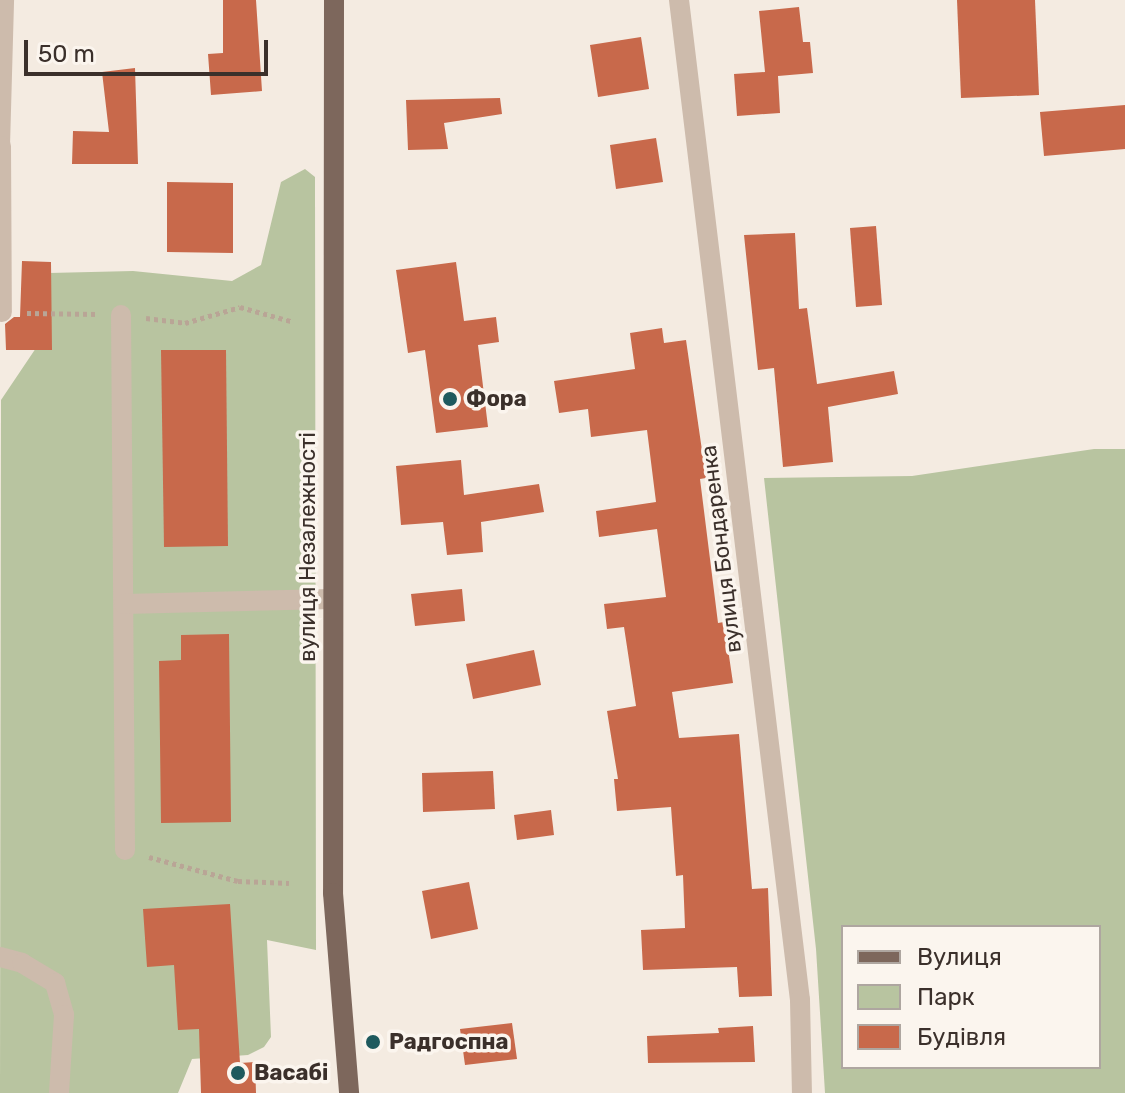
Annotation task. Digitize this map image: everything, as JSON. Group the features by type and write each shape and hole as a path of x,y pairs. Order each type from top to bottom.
{"main road":[{"name":"вулиця Незалежності","path":"334,0 333,893 349,1093"}],"street":[{"path":"2,312 4,0"},
{"name":"вулиця Бондаренка","path":"679,0 800,1000 802,1093"},
{"path":"121,315 125,850"},
{"path":"124,604 331,599"},
{"path":"0,957 22,963 55,983 64,1015 59,1093"}],"path":[{"path":"2,312 121,315 185,323 240,307 291,321"},
{"path":"125,850 238,881 289,883"}],"green space":[{"path":"305,169 315,177 316,950 267,940 271,1037 264,1047 248,1055 192,1059 178,1093 0,1093 1,400 36,348 49,273 133,271 232,281 261,265 281,182"},
{"path":"1094,449 1125,449 1125,1093 825,1093 816,949 764,478 912,476"}],"building":[{"path":"223,0 256,0 262,91 211,95 208,54 223,53"},
{"path":"957,0 1035,0 1039,95 961,98"},
{"path":"799,7 803,42 810,42 813,73 778,76 780,113 737,116 734,74 765,72 759,11"},
{"path":"641,37 649,89 598,97 590,45"},
{"path":"135,68 138,164 72,164 73,131 109,132 102,72"},
{"path":"500,98 502,114 444,123 448,149 408,150 406,100"},
{"path":"1125,105 1125,149 1044,156 1040,112"},
{"path":"656,138 663,182 616,189 610,145"},
{"path":"167,182 233,183 233,253 167,252"},
{"path":"876,226 882,305 856,307 850,228"},
{"path":"795,233 799,309 807,308 817,384 894,371 898,394 828,407 833,462 783,467 774,368 758,370 744,235"},
{"path":"22,261 51,262 52,350 6,350 5,324 14,317 20,317"},
{"path":"456,262 464,321 496,317 499,342 478,345 488,427 436,433 425,350 408,353 396,270"},
{"path":"662,328 664,343 686,340 706,478 700,479 718,623 724,622 733,683 672,692 679,738 739,734 752,889 768,888 772,996 739,997 737,967 643,970 641,930 685,928 683,875 676,876 671,807 617,811 614,779 618,779 607,711 636,706 624,627 607,629 604,604 666,597 657,529 599,537 596,511 656,502 647,430 591,437 588,409 559,413 554,381 635,369 630,333"},
{"path":"161,350 226,350 228,546 164,547"},
{"path":"461,460 464,495 539,484 544,512 481,522 483,552 447,555 443,522 401,525 396,466"},
{"path":"462,589 465,621 415,626 411,594"},
{"path":"229,634 231,822 161,823 159,661 181,660 181,635"},
{"path":"534,650 541,685 473,699 466,664"},
{"path":"493,771 495,809 423,812 422,773"},
{"path":"551,810 554,835 517,840 514,815"},
{"path":"469,882 478,929 431,939 422,891"},
{"path":"230,904 240,1063 255,1062 256,1093 201,1093 199,1029 178,1030 174,965 147,967 143,909"},
{"path":"512,1023 517,1059 465,1065 460,1029"},
{"path":"753,1026 755,1062 648,1063 647,1036 719,1033 718,1028"}],"place":[{"name":"Фора","path":"450,399"},
{"name":"Радгоспна","path":"373,1042"},
{"name":"Васабі","path":"238,1073"}]}
